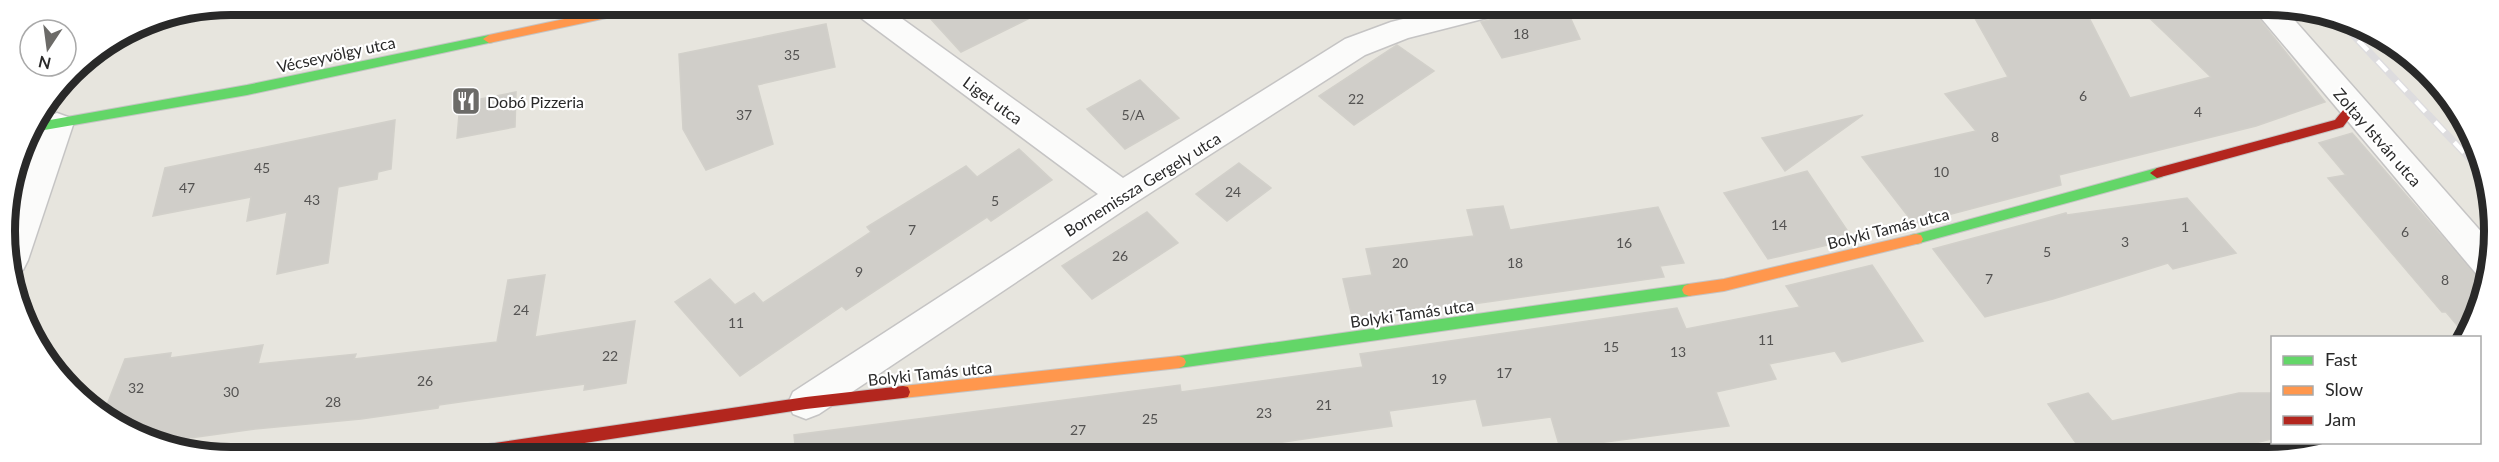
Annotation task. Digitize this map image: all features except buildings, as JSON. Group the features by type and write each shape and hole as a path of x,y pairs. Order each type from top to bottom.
{"street":[{"name":"Vécseyvölgy utca","path":"43,127 247,90 602,15"},
{"name":"Liget utca","path":"877,15 1122,195"},
{"name":"Bornemissza Gergely utca","path":"806,403 1122,195 1355,47 1401,29 1459,15"},
{"name":"Zoltay István utca","path":"2273,15 2482,257"},
{"name":"Bolyki Tamás utca","path":"514,447 806,403 1202,359 1724,285 1897,244 2339,124 2352,107"},
{"path":"15,243 43,127"}],"railway":[{"path":"2349,30 2473,162"}],"traffic: fast":[{"path":"42,127 247,90 489,39"},
{"path":"1916,239 2157,173"},
{"path":"1179,362 1689,290"}],"traffic: slow":[{"path":"489,39 602,15"},
{"path":"1689,290 1724,285 1916,239"},
{"path":"903,392 1179,362"}],"traffic: jam":[{"path":"2157,173 2339,124 2352,107"},
{"path":"514,447 806,403 903,392"}],"place":[{"name":"Dobó Pizzeria","path":"466,101"}]}
